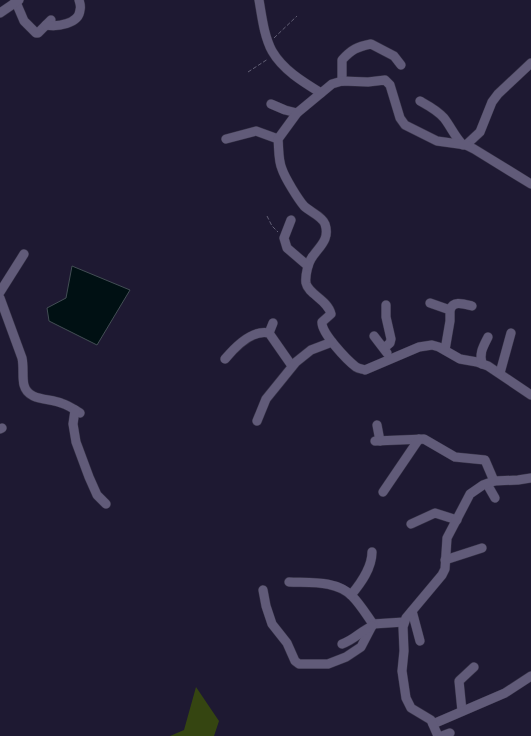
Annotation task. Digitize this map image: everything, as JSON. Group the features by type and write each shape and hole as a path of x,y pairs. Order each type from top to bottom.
{"street":[{"path":"0,13 17,1 24,21 38,34 48,23 60,26 73,20 79,13 79,0"},
{"path":"259,0 265,31 275,55 282,64 301,80 321,93"},
{"path":"342,81 342,60 350,51 358,47 371,44 394,56 401,65"},
{"path":"531,63 498,94 492,102 480,132 464,145 437,141 405,125 400,118 390,85 385,80 368,82 342,81 332,84 297,113 278,139 281,169 300,201 324,222 327,232 322,245 312,257 308,266 306,284 310,291 321,299 330,310 331,314 322,322 322,325 332,342 353,364 361,369 369,369 425,346 439,347 460,359 482,364 531,395"},
{"path":"420,101 434,108 444,118 455,137 464,145 531,184"},
{"path":"271,104 297,113"},
{"path":"226,139 256,131 278,139"},
{"path":"291,220 284,238 287,248 308,266"},
{"path":"0,292 24,254"},
{"path":"0,298 22,358 24,367 24,386 29,394 39,398 50,399 63,403 78,411 73,424 76,442 97,495 106,504"},
{"path":"430,303 450,310"},
{"path":"445,350 451,306 462,303 472,306"},
{"path":"384,348 390,343 391,339 386,317 386,305"},
{"path":"270,333 273,323"},
{"path":"225,359 239,344 264,331 270,333 292,366"},
{"path":"500,374 511,333"},
{"path":"374,336 392,359"},
{"path":"482,364 480,357 481,352 488,337"},
{"path":"257,421 266,398 292,366 311,350 332,342"},
{"path":"63,403 67,394"},
{"path":"377,425 378,441 400,441 419,438 428,441 455,457 485,460 495,498"},
{"path":"383,492 419,438"},
{"path":"438,736 433,724 428,718 411,708 406,698 402,671 404,622 442,575 445,569 447,538 470,494 476,489 491,482 531,479"},
{"path":"411,524 435,513 457,520"},
{"path":"446,560 482,548"},
{"path":"351,595 359,585 372,561 372,552"},
{"path":"289,582 334,585 344,590 351,595 372,625"},
{"path":"263,590 272,624 287,643 295,661 299,664 328,664 346,657 362,647 372,625"},
{"path":"412,611 420,641"},
{"path":"342,644 351,641 364,629 372,625 404,622"},
{"path":"462,711 459,681 474,667"},
{"path":"433,724 505,693 531,676"}],"path":[{"path":"269,42 296,16"},
{"path":"248,72 275,55"},
{"path":"267,216 272,226 284,238"}],"green space":[{"path":"196,687 219,721 214,736 170,736 184,730"}],"shaded area":[{"path":"72,266 130,290 97,345 49,321 47,308 66,298"}]}
